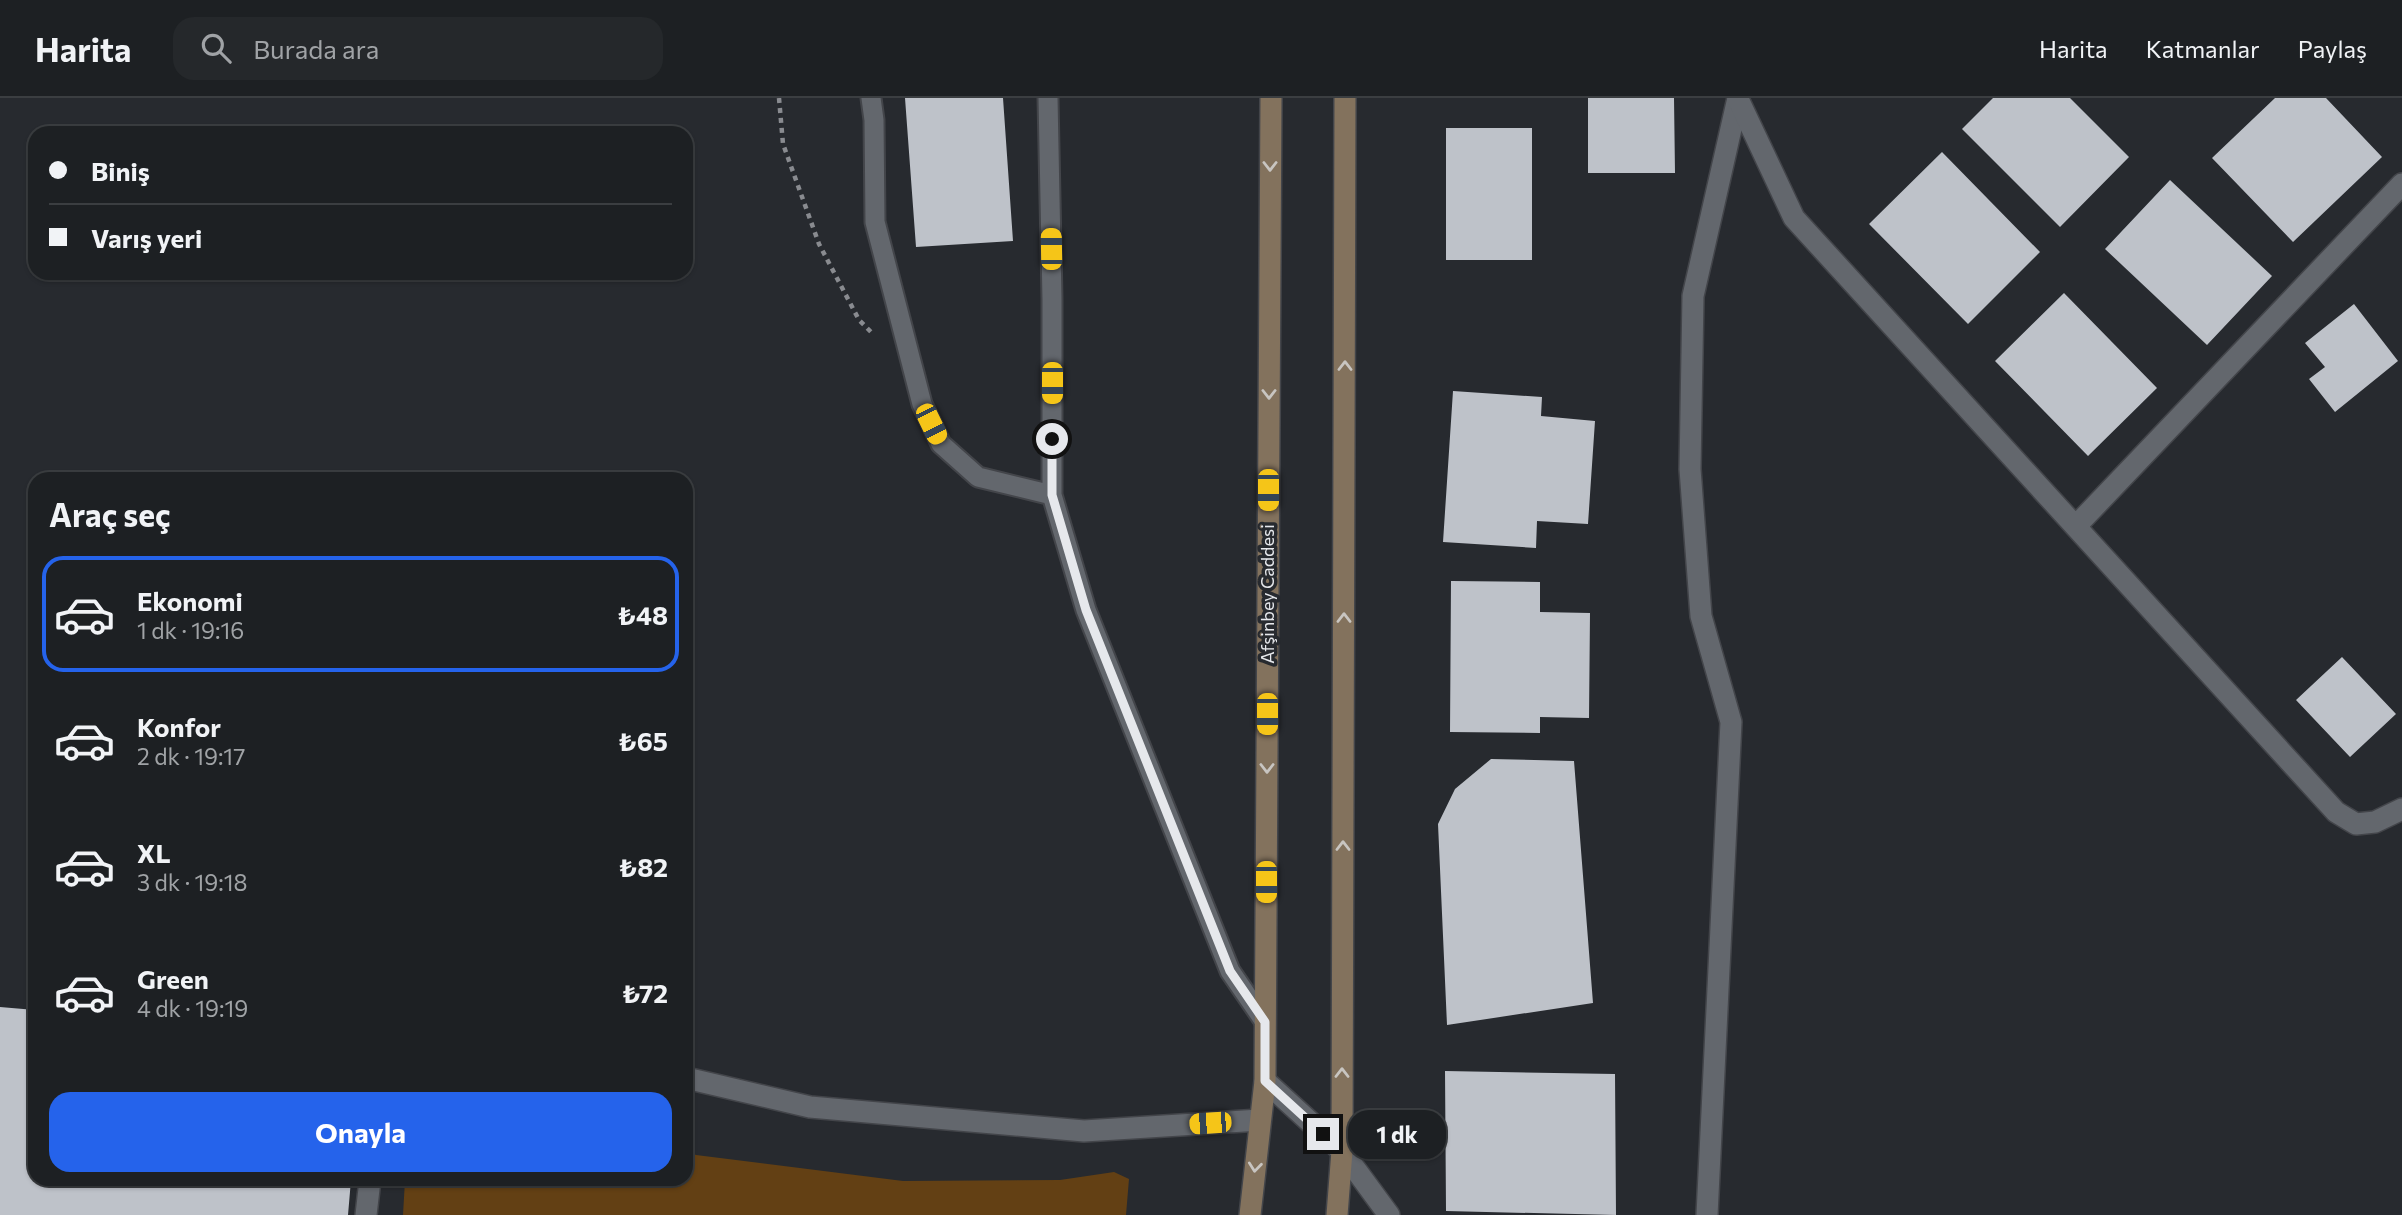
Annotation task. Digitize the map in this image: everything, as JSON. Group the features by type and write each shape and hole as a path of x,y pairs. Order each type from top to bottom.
{"main road":[{"name":"Afşinbey Caddesi","path":"1251,1215 1265,1081 1271,98"},
{"path":"1337,1215 1342,1151 1345,98"}],"street":[{"path":"1739,98 1794,218 2336,812 2356,824 2375,822 2402,809"},
{"path":"1707,1215 1731,722 1701,616 1690,468 1693,296 1739,98"},
{"path":"2076,526 2402,184"},
{"path":"693,1080 810,1107 1084,1131 1260,1120"},
{"path":"1265,1081 1342,1151 1389,1215"},
{"path":"366,1215 369,1186"}],"lane":[{"path":"871,98 874,120 875,222 922,404 941,444 978,477 1052,495"},
{"path":"1048,98 1052,495 1086,610 1224,958 1265,1022"}],"path":[{"path":"779,98 783,144 819,244 859,320 877,339"}],"shaded area":[{"path":"693,1154 903,1181 1060,1180 1114,1172 1129,1179 1126,1215 403,1215 405,1186 693,1186"}],"building":[{"path":"905,98 1003,98 1013,241 916,247"},
{"path":"1588,98 1674,98 1675,173 1588,173"},
{"path":"1993,98 2070,98 2129,157 2060,227 1962,129"},
{"path":"2275,98 2326,98 2382,157 2293,242 2212,158"},
{"path":"1446,128 1532,128 1532,260 1446,260"},
{"path":"1942,152 2040,252 1968,324 1869,224"},
{"path":"2170,180 2272,276 2207,345 2105,249"},
{"path":"2064,293 2157,388 2088,456 1995,361"},
{"path":"2354,304 2398,361 2335,412 2309,379 2325,367 2305,343"},
{"path":"1453,391 1542,397 1541,416 1595,421 1588,524 1537,521 1536,548 1443,542"},
{"path":"1451,581 1540,582 1540,612 1590,613 1589,718 1540,717 1540,733 1450,732"},
{"path":"2342,657 2396,714 2350,757 2296,700"},
{"path":"1491,759 1574,761 1593,1003 1447,1025 1438,824 1455,789"},
{"path":"0,1007 28,1009 28,1186 350,1186 348,1215 0,1215"},
{"path":"1445,1071 1615,1074 1616,1215 1446,1211"}],"route":[{"path":"1052,439 1052,495 1086,610 1230,971 1265,1022 1265,1081 1323,1134"}]}
